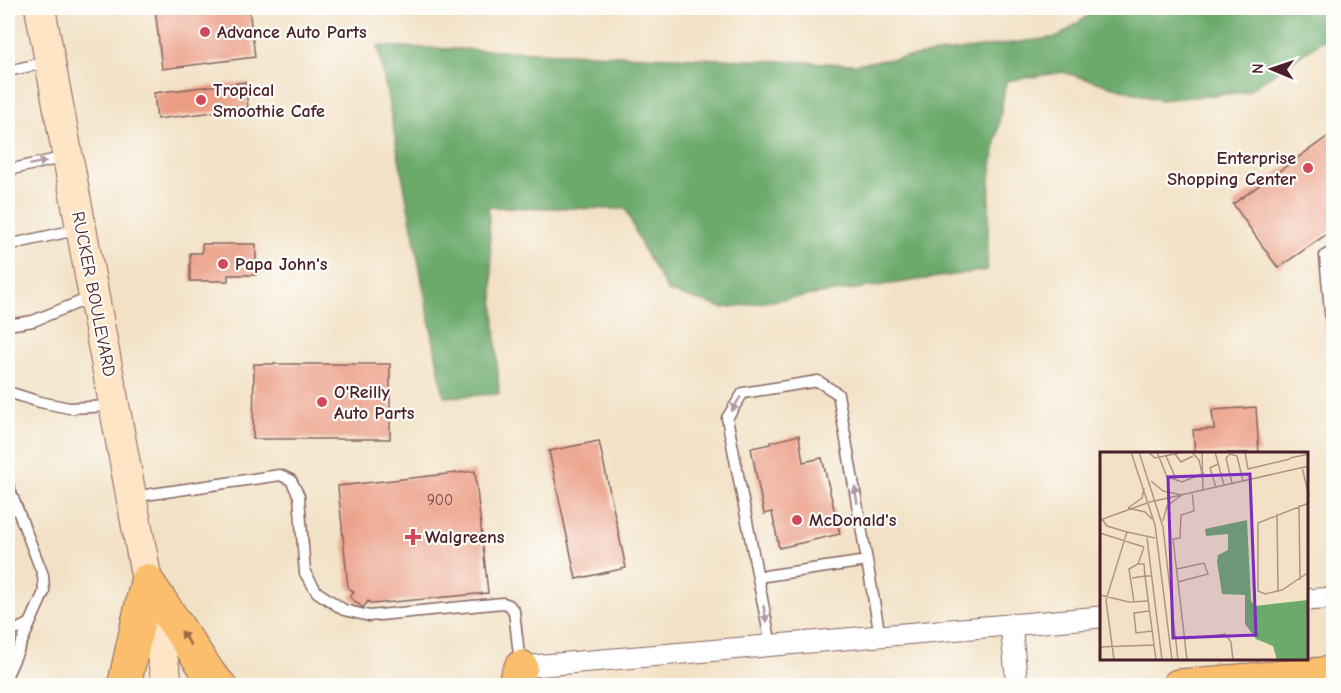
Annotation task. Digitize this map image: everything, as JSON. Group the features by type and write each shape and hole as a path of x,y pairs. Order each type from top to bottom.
{"highway":[{"path":"124,686 147,581"},
{"path":"147,581 210,675 220,686"},
{"path":"1178,686 1334,673"}],"main road":[{"name":"RUCKER BOULEVARD","path":"40,8 168,686"}],"street":[{"path":"1308,600 1334,598"},
{"path":"520,680 771,645 1100,617"},
{"path":"1011,624 1017,686"}],"lane":[{"path":"8,71 51,62"},
{"path":"8,170 69,157"},
{"path":"8,245 82,228"},
{"path":"1334,250 1325,256 1334,355"},
{"path":"8,325 33,321 95,296"},
{"path":"771,645 727,418 743,393 818,381 838,394 880,636"},
{"path":"8,392 69,408 115,405"},
{"path":"132,497 280,475 291,480 299,496 305,573 317,592 344,610 369,616 503,603 509,605 514,611 520,680"},
{"path":"8,485 43,575 44,592 8,673"},
{"path":"758,577 867,561"},
{"path":"8,633 29,624"}],"green space":[{"path":"1098,8 1333,8 1333,33 1247,92 1159,100 1063,72 1006,81 990,178 987,270 723,308 668,291 643,249 626,209 488,207 499,394 444,397 378,46 854,64 1058,37"}],"building":[{"name":"Advance Auto Parts","path":"155,8 249,8 255,57 162,69"},
{"name":"Tropical Smoothie Cafe","path":"245,82 248,108 157,119 154,93"},
{"name":"Enterprise Shopping Center","path":"1334,132 1334,229 1278,268 1233,204"},
{"name":"Papa John's","path":"202,244 256,244 256,275 228,275 228,281 190,281 190,253 202,253"},
{"name":"O'Reilly Auto Parts","path":"254,364 390,364 390,439 253,439"},
{"path":"1256,407 1259,452 1195,452 1193,430 1214,429 1212,410"},
{"path":"799,435 803,462 822,458 840,534 779,548 772,512 764,514 751,448"},
{"path":"599,441 626,568 576,579 549,451"},
{"name":"Walgreens","path":"475,471 488,593 372,604 368,601 363,608 350,597 354,592 348,587 338,486"}],"place":[{"name":"Advance Auto Parts","path":"205,32"},
{"name":"Tropical Smoothie Cafe","path":"201,100"},
{"name":"Enterprise Shopping Center","path":"1308,168"},
{"name":"Papa John's","path":"223,264"},
{"name":"O'Reilly Auto Parts","path":"322,402"},
{"name":"McDonald's","path":"797,520"},
{"name":"Walgreens","path":"413,537"}]}
